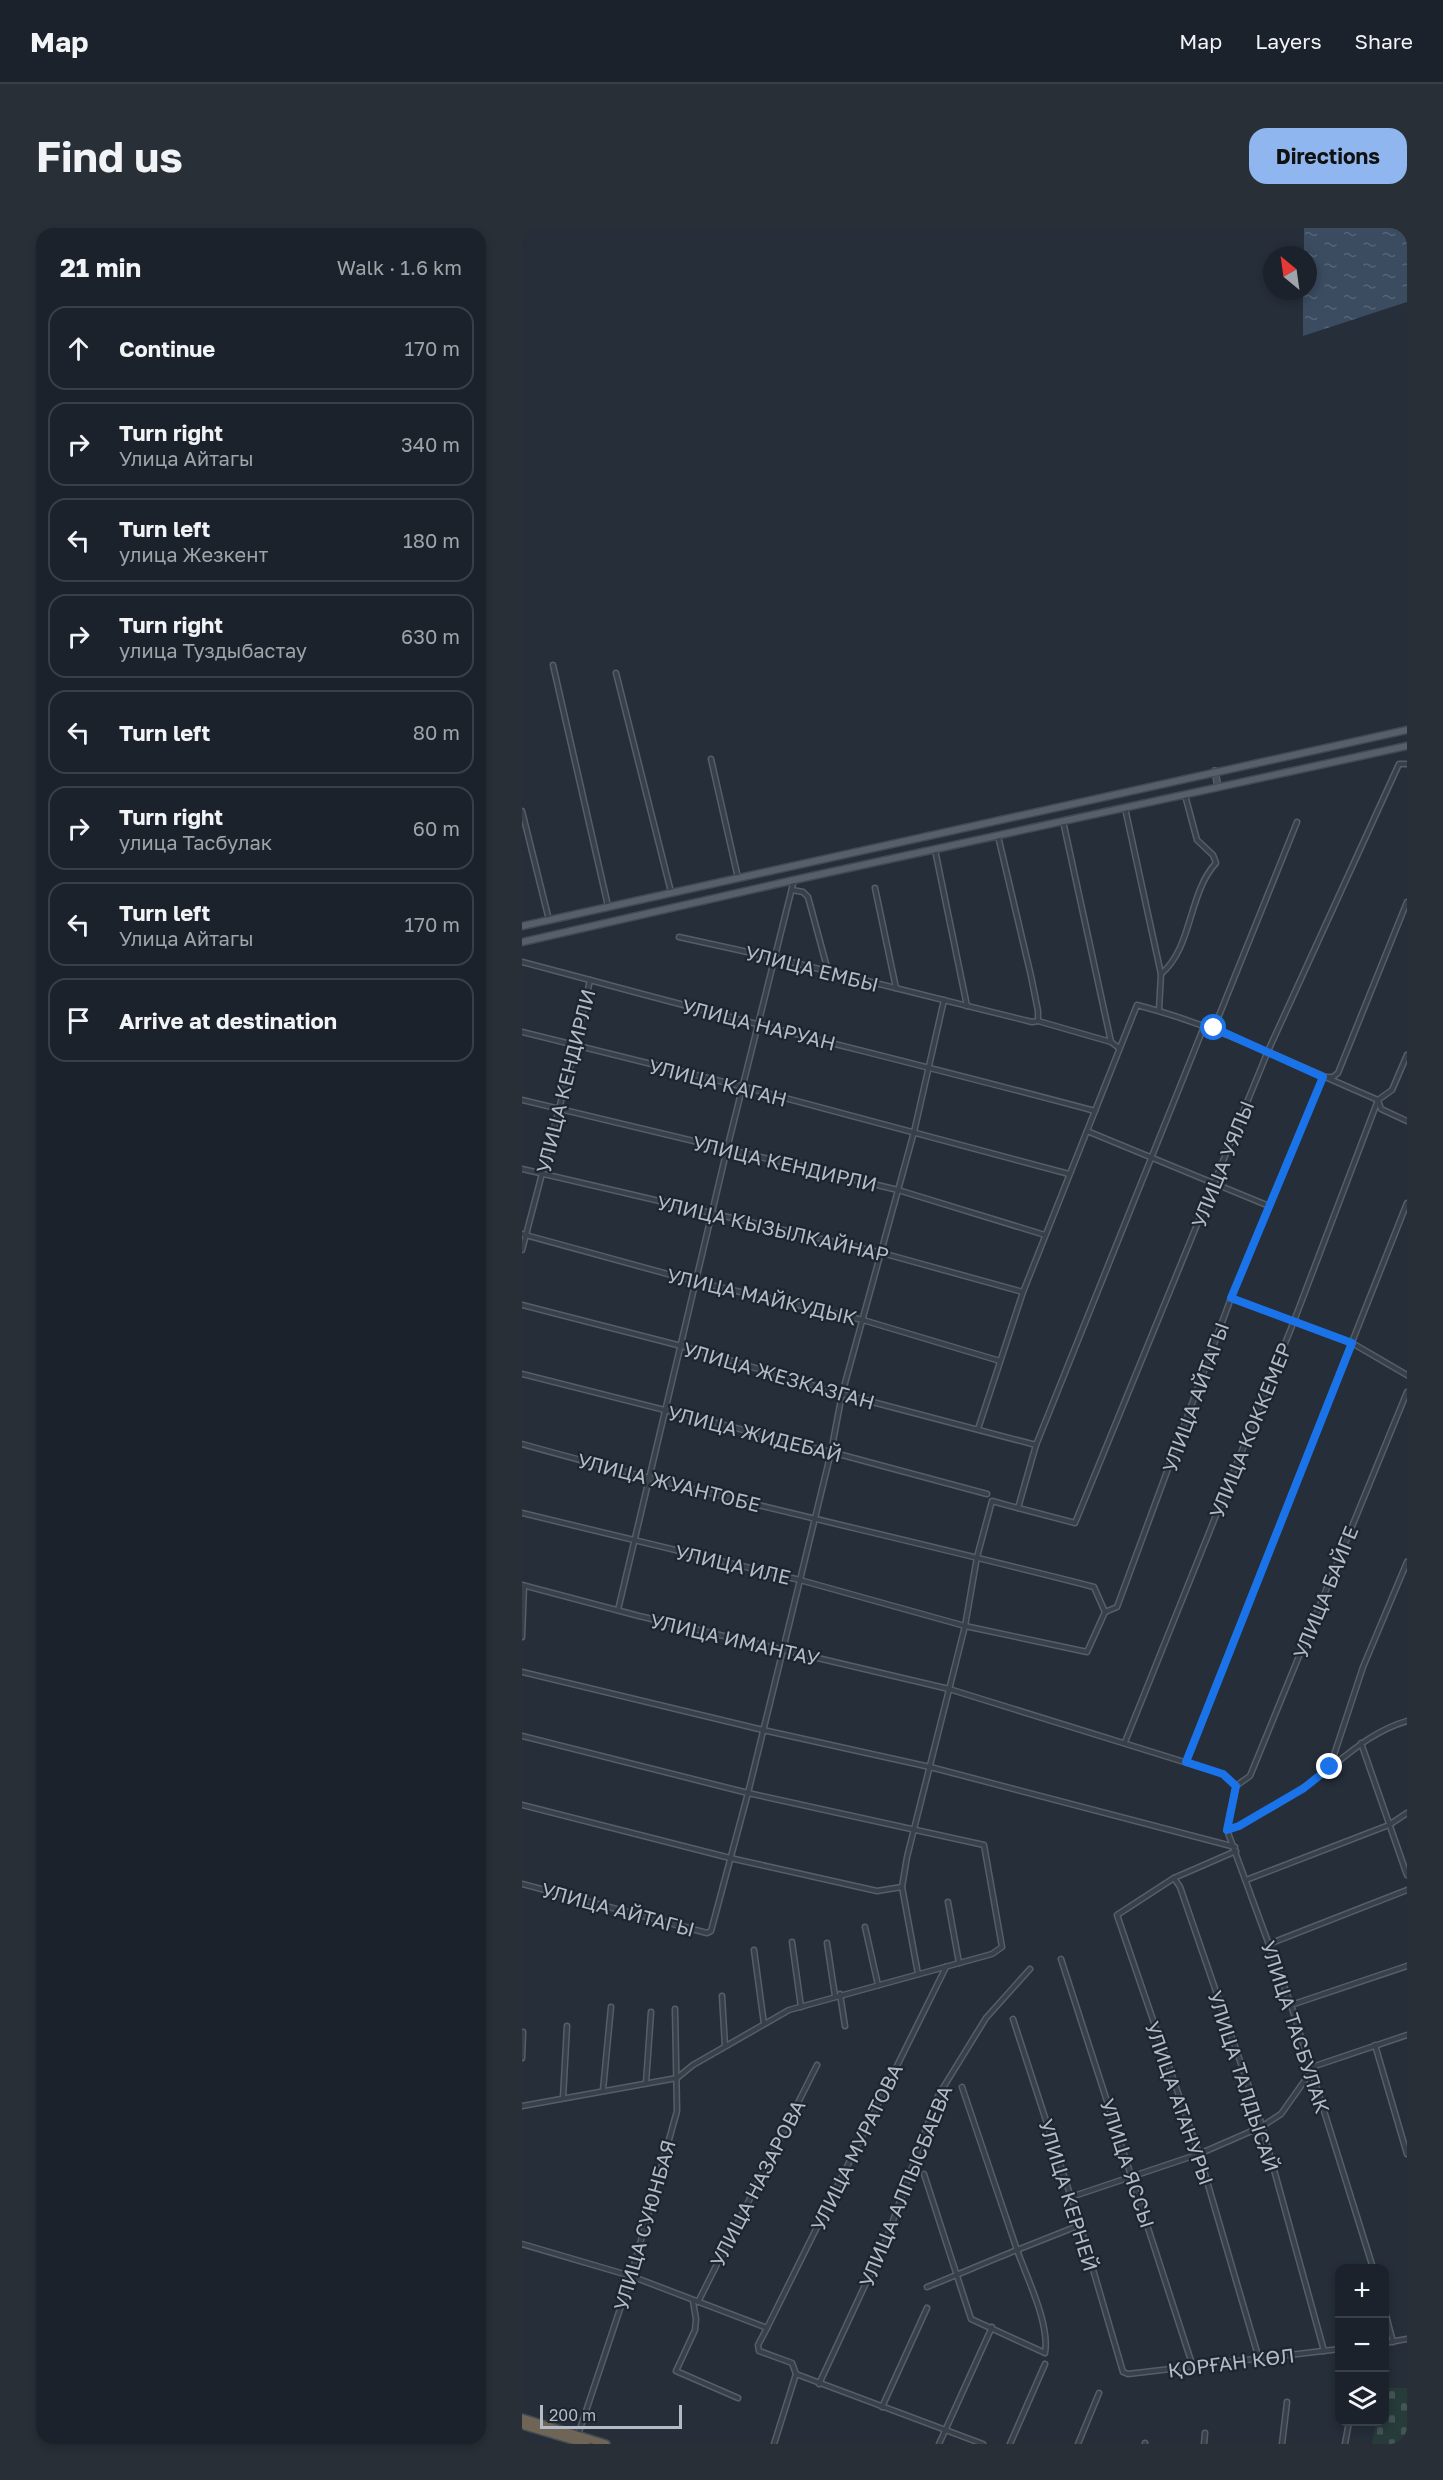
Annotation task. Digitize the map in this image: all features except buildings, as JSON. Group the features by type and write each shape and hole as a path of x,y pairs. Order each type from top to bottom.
{"highway":[{"path":"522,2418 586,2444"},
{"path":"522,2425 576,2440 606,2444"}],"main road":[{"path":"522,926 1407,730"},
{"path":"522,942 794,879 1407,746"},
{"path":"1215,771 1218,787"},
{"path":"695,887 699,901"}],"street":[{"path":"553,665 608,906"},
{"path":"616,673 671,892"},
{"path":"711,759 738,878"},
{"name":"УЛИЦА УЯЛЫ","path":"1018,1508 1075,1523 1268,1051 1399,764 1407,764"},
{"path":"1161,974 1173,960 1207,877 1216,863 1213,855 1197,840 1185,795"},
{"path":"1125,808 1161,974 1159,1010"},
{"path":"522,811 549,920"},
{"path":"1063,821 1111,1042 1119,1048"},
{"path":"1214,1028 1297,822"},
{"path":"998,836 1027,956 1038,1011 1038,1022"},
{"path":"935,850 968,1006"},
{"path":"618,1610 727,1149 794,879"},
{"path":"875,888 896,988"},
{"path":"792,890 803,892 808,897 828,971"},
{"path":"1323,1077 1333,1077 1338,1073 1407,902"},
{"name":"УЛИЦА ЕМБЫ","path":"679,937 775,958 1111,1042"},
{"name":"УЛИЦА КЕНДИРЛИ","path":"522,962 590,980 575,1047 524,1235 522,1250"},
{"name":"УЛИЦА НАРУАН","path":"590,980 757,1026 928,1067 1095,1111"},
{"path":"945,1000 914,1132 842,1395 831,1452 800,1580 965,1626"},
{"path":"978,1429 1023,1292 1137,1005 1204,1024 1268,1051 1378,1100 1381,1109 1407,1121"},
{"path":"918,1974 902,1887 965,1626 977,1557 992,1501 1018,1508 1036,1445 1204,1024"},
{"name":"УЛИЦА КАГАН","path":"522,1032 575,1047 744,1087 1069,1174"},
{"name":"УЛИЦА КОККЕМЕР","path":"1125,1742 1294,1321 1378,1100 1392,1090 1407,1055"},
{"name":"УЛИЦА АЙТАГЫ","path":"965,1626 1087,1652 1106,1612 1117,1607 1231,1298 1323,1077"},
{"name":"УЛИЦА КЕНДИРЛИ","path":"522,1100 898,1190 1046,1235"},
{"path":"1087,1131 1269,1206"},
{"name":"УЛИЦА КЫЗЫЛКАЙНАР","path":"522,1169 882,1253 1023,1292"},
{"path":"1186,1762 1407,1203"},
{"name":"УЛИЦА МАЙКУДЫК","path":"524,1235 696,1281 863,1320 1000,1361"},
{"path":"1231,1298 1352,1343 1407,1375"},
{"name":"УЛИЦА ЖЕЗКАЗГАН","path":"522,1305 680,1346 842,1395 1036,1445"},
{"name":"УЛИЦА ЖИДЕБАЙ","path":"522,1374 987,1494"},
{"name":"УЛИЦА БАЙГЕ","path":"1236,1786 1250,1776 1407,1392"},
{"name":"УЛИЦА ЖУАНТОБЕ","path":"522,1444 649,1480 816,1517"},
{"name":"УЛИЦА ИЛЕ","path":"522,1513 800,1580 748,1793"},
{"path":"816,1517 1094,1587 1106,1612"},
{"path":"1330,1767 1363,1667 1407,1562"},
{"path":"522,1637 523,1585"},
{"name":"УЛИЦА ИМАНТАУ","path":"523,1585 949,1689 1223,1774 1236,1786"},
{"path":"522,1672 763,1730 930,1767 1235,1849"},
{"path":"1236,1786 1227,1830 1239,1826 1304,1788 1361,1743 1389,1726 1407,1721"},
{"path":"522,1736 748,1793 984,1845 1002,1947 992,1953 946,1967 837,1995 801,2007 725,2046 677,2078 522,2106"},
{"path":"1361,1743 1407,1875"},
{"name":"УЛИЦА АЙТАГЫ","path":"522,1884 707,1933 712,1928 748,1793"},
{"path":"522,1804 730,1858 877,1891 902,1887"},
{"path":"1246,1880 1389,1825 1407,1813"},
{"name":"УЛИЦА ТАСБУЛАК","path":"1227,1830 1291,2005 1372,2264"},
{"path":"1174,1878 1235,1849"},
{"name":"УЛИЦА ТАЛДЫСАЙ","path":"1174,1878 1180,1887 1261,2127 1324,2351"},
{"name":"УЛИЦА АТАНУРЫ","path":"1174,1878 1117,1915 1199,2154 1259,2359"},
{"path":"1269,1944 1407,1890"},
{"path":"948,1902 959,1963"},
{"path":"866,1927 878,1984"},
{"path":"792,1942 801,2007"},
{"path":"827,1943 845,2026"},
{"path":"754,1950 764,2024"},
{"name":"УЛИЦА ЯССЫ","path":"1061,1959 1193,2367"},
{"path":"1291,2005 1407,1966"},
{"name":"УЛИЦА МУРАТОВА","path":"796,2374 792,2363 759,2351 758,2345 946,1967"},
{"name":"УЛИЦА АЛПЫСБАЕВА","path":"819,2384 886,2240 938,2096 986,2018 1030,1969"},
{"path":"722,1996 725,2046"},
{"path":"603,2090 611,2007"},
{"name":"УЛИЦА СУЮНБАЯ","path":"576,2440 631,2276 677,2111 675,2008"},
{"path":"645,2083 651,2012"},
{"name":"УЛИЦА КЕРНЕЙ","path":"1012,2019 1080,2225 1123,2372"},
{"path":"563,2098 567,2026"},
{"path":"522,2058 523,2032"},
{"path":"1070,2197 1199,2154 1261,2127 1281,2114 1315,2066 1407,2035"},
{"path":"1375,2045 1407,2154"},
{"name":"УЛИЦА НАЗАРОВА","path":"695,2301 817,2065"},
{"path":"924,2174 971,2319 1045,2353 1047,2342 1038,2309 962,2087"},
{"path":"927,2287 1080,2225"},
{"path":"522,2244 631,2276 767,2328"},
{"path":"695,2301 695,2330 676,2371 738,2398"},
{"path":"882,2407 927,2308"},
{"path":"1387,2318 1393,2342"},
{"path":"939,2444 943,2430 992,2327"},
{"path":"1389,2342 1407,2338"},
{"name":"ҚОРҒАН КӨЛ","path":"1123,2372 1128,2374 1335,2350"},
{"path":"1010,2444 1045,2364"},
{"path":"774,2444 796,2374 983,2444"},
{"path":"1078,2444 1099,2392"},
{"path":"1282,2444 1287,2402"},
{"path":"1345,2444 1348,2426"},
{"path":"1204,2444 1205,2433"}],"green space":[{"path":"1389,2388 1407,2388 1407,2444 1372,2444 1375,2426 1389,2426"}],"water":[{"path":"1304,228 1407,228 1407,302 1303,336 1303,300 1317,300 1317,246 1304,246"}],"route":[{"path":"1214,1028 1323,1077 1231,1298 1352,1343 1186,1762 1223,1774 1236,1786 1227,1830 1239,1826 1304,1788 1330,1767"}]}
